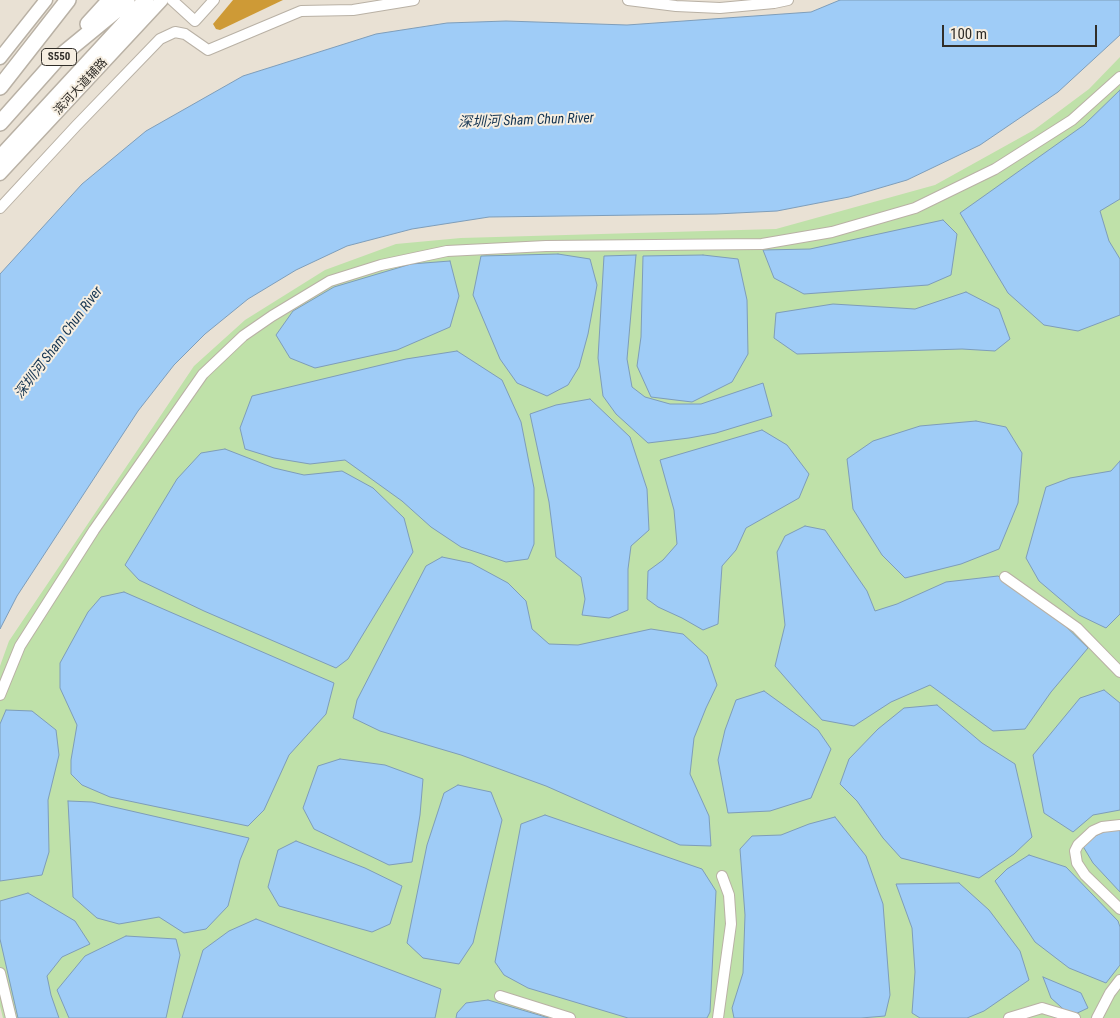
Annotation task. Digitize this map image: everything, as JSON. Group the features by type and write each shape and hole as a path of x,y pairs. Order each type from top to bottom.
{"highway":[{"name":"S550","path":"0,87 68,0"},
{"path":"16,68 81,0"},
{"path":"57,59 110,0"},
{"name":"S550","path":"0,123 57,59 127,0"},
{"path":"0,158 146,0"}],"main road":[{"path":"0,58 46,0"},
{"name":"滨河大道辅路","path":"0,174 162,0"}],"lane":[{"path":"172,0 195,21 214,0"},
{"path":"0,208 160,39 175,32 185,34 208,50 301,11 353,10 414,0"},
{"path":"628,0 676,6 720,8 788,0"},
{"path":"0,695 20,646 94,530 203,374 243,336 330,281 381,265 447,251 546,246 762,244 832,232 915,208 995,169 1072,120 1120,77"},
{"path":"1005,577 1076,628 1120,672"},
{"path":"1120,825 1102,827 1093,831 1078,845 1075,851 1077,863 1085,875 1120,909"},
{"path":"718,1018 731,924 729,895 722,876"},
{"path":"0,973 11,1018"},
{"path":"1097,1018 1110,993 1120,980"},
{"path":"500,996 570,1018"},
{"path":"1009,1018 1042,1008 1075,1018"}],"green space":[{"path":"1120,57 1120,1018 3,1018 0,1006 0,666 9,641 194,366 245,320 325,270 396,244 461,238 776,229 935,185 1034,130 1089,89"}],"water":[{"name":"深圳河 Sham Chun River","path":"840,0 1120,0 1120,35 1058,92 980,145 907,180 849,197 777,211 716,214 489,217 412,229 347,246 296,270 248,299 205,334 174,365 138,411 17,596 0,629 0,274 82,184 146,131 243,76 376,34 447,23 506,21 627,25 811,12"},
{"path":"1120,90 1120,199 1100,211 1109,241 1120,259 1120,315 1078,331 1044,325 1008,293 960,213 1084,125"},
{"path":"943,220 957,234 951,275 928,285 804,294 774,278 763,250 810,249"},
{"path":"558,254 590,259 597,285 588,334 579,367 568,385 547,396 517,383 500,359 473,295 481,256"},
{"path":"636,255 627,359 632,387 645,397 670,404 701,404 763,383 772,416 716,433 648,443 616,414 603,396 598,358 604,256"},
{"path":"703,255 738,259 747,300 748,354 732,382 692,402 651,397 637,366 641,337 643,256"},
{"path":"450,261 459,296 450,327 397,350 315,368 290,358 276,335 293,311 334,287 411,264"},
{"path":"966,292 999,309 1010,339 995,351 962,349 797,354 774,338 776,313 833,304 915,309"},
{"path":"457,351 502,380 521,422 534,488 534,544 528,559 506,562 461,547 431,527 402,501 345,460 310,464 274,458 245,449 240,428 252,396 406,359"},
{"path":"590,399 630,437 647,489 649,530 631,546 628,569 628,610 609,618 582,615 585,599 581,577 556,557 549,502 530,414 556,405"},
{"path":"976,421 1006,427 1022,453 1018,503 999,549 961,564 905,578 882,555 853,509 847,459 873,441 920,426"},
{"path":"762,430 787,445 809,474 799,498 746,528 736,550 722,566 718,624 703,630 658,607 647,599 648,571 663,560 677,544 674,510 660,460"},
{"path":"225,449 274,468 304,475 342,471 373,488 404,518 413,552 348,659 336,668 204,611 139,580 125,565 177,479 201,453"},
{"path":"1120,461 1120,614 1106,628 1079,615 1039,581 1026,558 1046,487 1070,478 1111,471"},
{"path":"805,526 825,530 867,591 875,611 897,604 946,582 998,576 1055,616 1088,648 1051,692 1025,729 993,731 930,685 891,702 854,726 822,720 775,666 785,625 777,552 785,536"},
{"path":"442,557 471,563 508,583 526,601 532,629 549,644 578,645 651,629 683,634 707,656 717,685 694,738 690,774 709,816 711,846 680,845 546,786 461,755 380,731 353,718 357,700 426,566"},
{"path":"124,592 334,683 326,714 289,755 264,810 248,826 110,797 82,785 71,774 71,760 77,725 60,688 60,663 88,612 101,597"},
{"path":"1104,690 1120,703 1120,810 1093,815 1073,832 1044,813 1033,755 1080,698"},
{"path":"764,691 818,730 831,749 811,798 770,811 728,813 718,760 725,730 736,700"},
{"path":"937,705 982,743 1015,764 1032,837 1014,854 979,878 901,858 883,838 857,801 840,784 849,759 878,729 904,708"},
{"path":"6,710 32,711 56,730 59,755 48,800 49,852 42,875 0,881 0,724"},
{"path":"340,759 385,765 423,779 420,815 412,862 389,865 314,829 303,808 318,766"},
{"path":"458,785 491,792 502,820 473,943 459,964 423,958 407,943 427,845 444,793"},
{"path":"68,801 92,802 249,838 240,860 228,906 206,929 184,933 159,917 119,924 97,918 73,897"},
{"path":"545,815 702,869 716,891 710,1012 707,1018 628,1018 528,988 504,975 495,962 521,824"},
{"path":"835,817 866,856 883,904 890,995 885,1016 861,1018 734,1018 732,1008 743,973 745,915 740,849 752,836 781,835 809,824"},
{"path":"1120,825 1120,892 1093,863 1081,843"},
{"path":"296,841 365,868 402,886 390,924 372,932 279,906 268,887 278,850"},
{"path":"1029,855 1066,867 1118,921 1120,927 1120,965 1106,983 1069,968 1035,942 995,881 1007,869"},
{"path":"959,883 989,910 1020,951 1029,980 984,1011 967,1018 920,1018 912,1013 915,972 912,928 896,884"},
{"path":"28,893 75,921 90,944 62,957 47,976 59,1018 18,1018 0,939 0,901"},
{"path":"256,919 441,989 435,1018 182,1018 203,950 229,931"},
{"path":"126,936 176,939 180,955 166,1018 69,1018 57,990 85,956"},
{"path":"1043,977 1081,993 1088,1008 1071,1016 1051,998"},
{"path":"488,1000 549,1018 456,1018 457,1013 466,1003"}],"building":[{"path":"233,0 283,0 220,30 216,29 213,24"}]}
